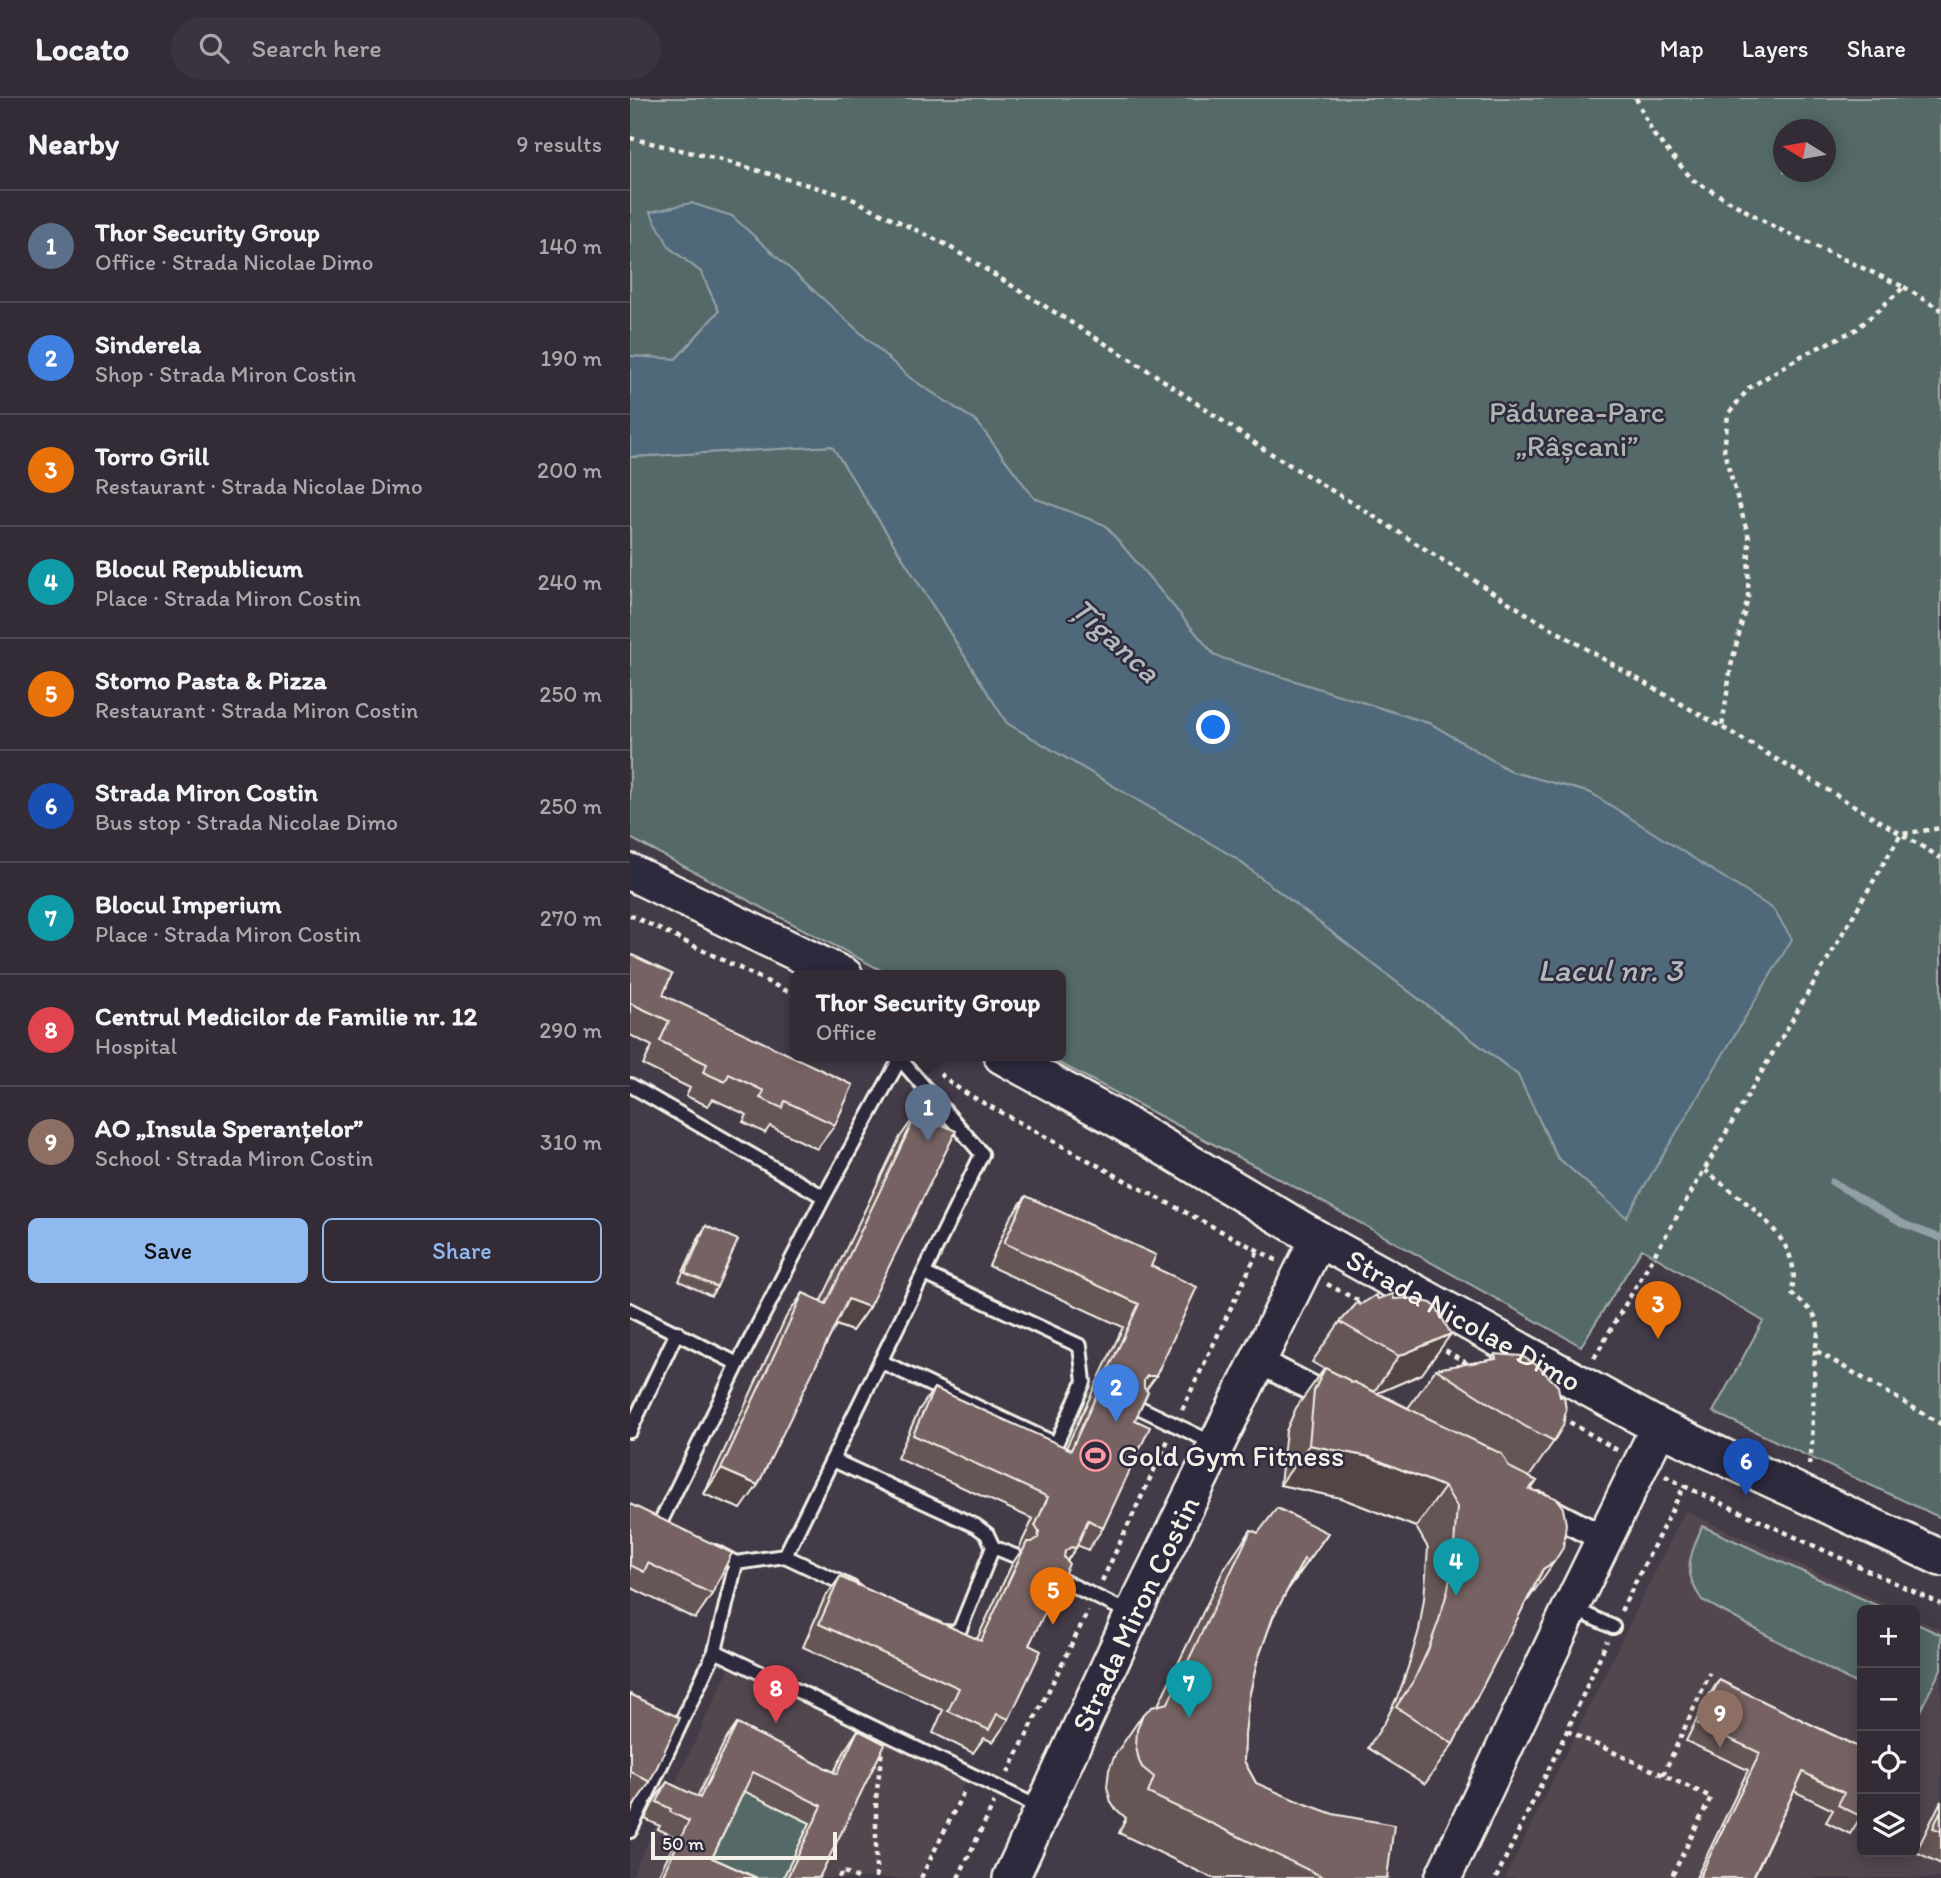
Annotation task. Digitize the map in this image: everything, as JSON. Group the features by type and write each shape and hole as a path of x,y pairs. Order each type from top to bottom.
{"main road":[{"path":"630,872 833,970"},
{"name":"Strada Nicolae Dimo","path":"1011,1061 1115,1118 1318,1239 1658,1427 1941,1558"},
{"name":"Strada Miron Costin","path":"1011,1878 1133,1614 1318,1239"},
{"path":"1443,1878 1658,1427"}],"street":[{"path":"1257,1360 1356,1411"},
{"path":"1518,1495 1604,1539"}],"lane":[{"path":"660,1524 824,1197 899,1061"},
{"path":"785,1556 982,1154 904,1061"},
{"path":"630,1085 824,1197"},
{"path":"882,1362 1056,1444 1089,1384 1080,1346 925,1274"},
{"path":"630,1310 738,1364"},
{"path":"630,1431 677,1332"},
{"path":"1136,1406 1215,1444"},
{"path":"833,1460 976,1526 987,1534 993,1547 1015,1556"},
{"path":"703,1546 736,1563 785,1556 859,1591"},
{"path":"933,1626 953,1633 960,1629 993,1547"},
{"path":"630,1830 715,1651 736,1563"},
{"path":"1057,1578 1133,1614"},
{"path":"1571,1608 1613,1627"},
{"path":"715,1651 1043,1810"}],"path":[{"path":"1636,98 1654,135 1693,180 1774,228 1904,287 1941,310"},
{"path":"630,138 718,159 846,196 945,244 1157,376 1262,448 1527,614 1723,727 1941,858"},
{"path":"1723,727 1731,666 1748,598 1749,538 1724,452 1728,414 1749,388 1803,355 1857,329 1904,287"},
{"path":"1901,834 1941,828"},
{"path":"1607,1334 1901,834"},
{"path":"630,915 790,993"},
{"path":"935,1070 962,1091 1128,1182 1258,1251 1343,1291 1378,1312"},
{"path":"1705,1170 1769,1223 1790,1254 1795,1280 1791,1293 1814,1313 1819,1331 1815,1350 1809,1468"},
{"path":"958,1878 1096,1596 1258,1251"},
{"path":"1426,1339 1474,1367"},
{"path":"1815,1350 1941,1424"},
{"path":"1558,1416 1684,1486 1941,1604"},
{"path":"1496,1878 1567,1731 1613,1627 1684,1486"},
{"path":"1663,1774 1710,1673"},
{"path":"1567,1731 1711,1797 1671,1878"},
{"path":"876,1878 876,1798 885,1733"},
{"path":"921,1878 972,1775"},
{"path":"839,1878 842,1871 858,1878"}],"shaded area":[{"path":"1685,1511 1887,1605 1857,1605 1857,1857 1920,1857 1920,1620 1941,1630 1941,1878 1505,1878"},
{"path":"729,1669 967,1777 918,1878 631,1878"}],"green space":[{"name":"Pădurea-Parc „Râșcani”","path":"630,98 1941,98 1941,1518 1713,1412 1763,1321 1642,1249 1581,1346 1308,1194 1055,1061 1066,1061 1066,970 881,970 630,838 630,457 832,446 1007,723 1234,857 1518,1075 1557,1157 1626,1217 1591,793 1512,772 1431,724 1215,656 1105,525 1034,498 977,422 910,378 846,320 670,248 701,272 719,311 676,359 630,356"},
{"path":"1702,1526 1876,1605 1857,1605 1857,1684 1702,1600 1691,1580 1691,1556"},
{"path":"1920,1625 1941,1635 1941,1669 1920,1711"},
{"path":"741,1789 810,1823 783,1878 708,1878 700,1875"}],"water":[{"name":"Lacul nr. 3","path":"691,203 732,216 910,378 977,422 1034,498 1105,525 1215,656 1431,724 1512,772 1591,793 1773,909 1792,939 1626,1217 1557,1157 1518,1075 1234,857 1007,723 832,446 630,457 630,356 676,359 719,311 701,272 670,248 650,212"}],"building":[{"path":"630,954 672,974 663,995 790,1055 790,1061 802,1061 853,1085 835,1125 785,1101 782,1108 760,1098 764,1091 729,1074 725,1082 703,1072 707,1064 660,1041 669,1021 630,1003"},
{"path":"917,1113 956,1131 869,1307 848,1299 758,1485 721,1469 803,1293 826,1304"},
{"path":"1026,1196 1156,1255 1151,1266 1197,1287 1156,1376 1147,1376 1144,1380 1144,1388 1148,1392 1135,1420 1150,1427 1103,1528 1088,1520 1076,1548 1071,1547 1065,1551 1064,1557 1069,1564 1029,1645 1041,1651 1009,1719 997,1714 989,1730 948,1711 959,1688 819,1624 840,1577 981,1641 1027,1542 1038,1538 1039,1532 1035,1526 1048,1497 913,1435 934,1388 1071,1450 1139,1304 1004,1243"},
{"path":"706,1226 738,1240 717,1287 685,1273"},
{"path":"1393,1294 1394,1299 1408,1298 1431,1303 1451,1334 1399,1356 1340,1322 1358,1302 1360,1305 1376,1295 1378,1299"},
{"path":"1495,1354 1522,1356 1538,1366 1558,1386 1560,1397 1564,1396 1566,1410 1563,1426 1554,1441 1526,1427 1436,1369 1496,1359"},
{"path":"1325,1368 1350,1383 1354,1382 1502,1454 1509,1467 1537,1481 1529,1489 1556,1498 1563,1508 1566,1524 1563,1548 1554,1562 1543,1569 1453,1744 1396,1707 1414,1680 1439,1620 1453,1558 1457,1507 1445,1487 1370,1457 1309,1445 1314,1391"},
{"path":"630,1504 732,1553 712,1594 648,1563 644,1572 630,1565"},
{"path":"1277,1508 1328,1533 1307,1561 1304,1559 1273,1617 1257,1662 1249,1697 1244,1761 1256,1783 1295,1800 1333,1814 1394,1825 1387,1878 1325,1878 1148,1793 1154,1777 1142,1767 1136,1747 1137,1730 1143,1714 1152,1707 1168,1703 1251,1530 1258,1533"},
{"path":"1719,1680 1857,1747 1857,1814 1838,1805 1844,1793 1803,1772 1753,1878 1699,1878 1760,1753 1698,1724"},
{"path":"630,1694 680,1718 650,1782 630,1771"},
{"path":"737,1724 837,1774 858,1730 885,1744 819,1878 787,1878 822,1806 753,1772 712,1858 757,1878 661,1878 689,1821 657,1802 667,1782 700,1798"},
{"path":"1941,1810 1941,1831 1933,1828"}],"waterway":[{"name":"Țîganca","path":"1832,1182 1904,1224 1941,1238"}],"place":[{"name":"Thor Security Group","path":"928,1142"},
{"name":"Torro Grill","path":"1658,1339"},
{"name":"Sinderela","path":"1116,1422"},
{"name":"Gold Gym Fitness","path":"1095,1455"},
{"name":"Strada Miron Costin","path":"1746,1496"},
{"name":"Blocul Republicum","path":"1456,1596"},
{"name":"Storno Pasta & Pizza","path":"1053,1625"},
{"name":"Blocul Imperium","path":"1189,1718"},
{"name":"Centrul Medicilor de Familie nr. 12","path":"776,1723"},
{"name":"AO „Insula Speranțelor”","path":"1720,1748"}]}
